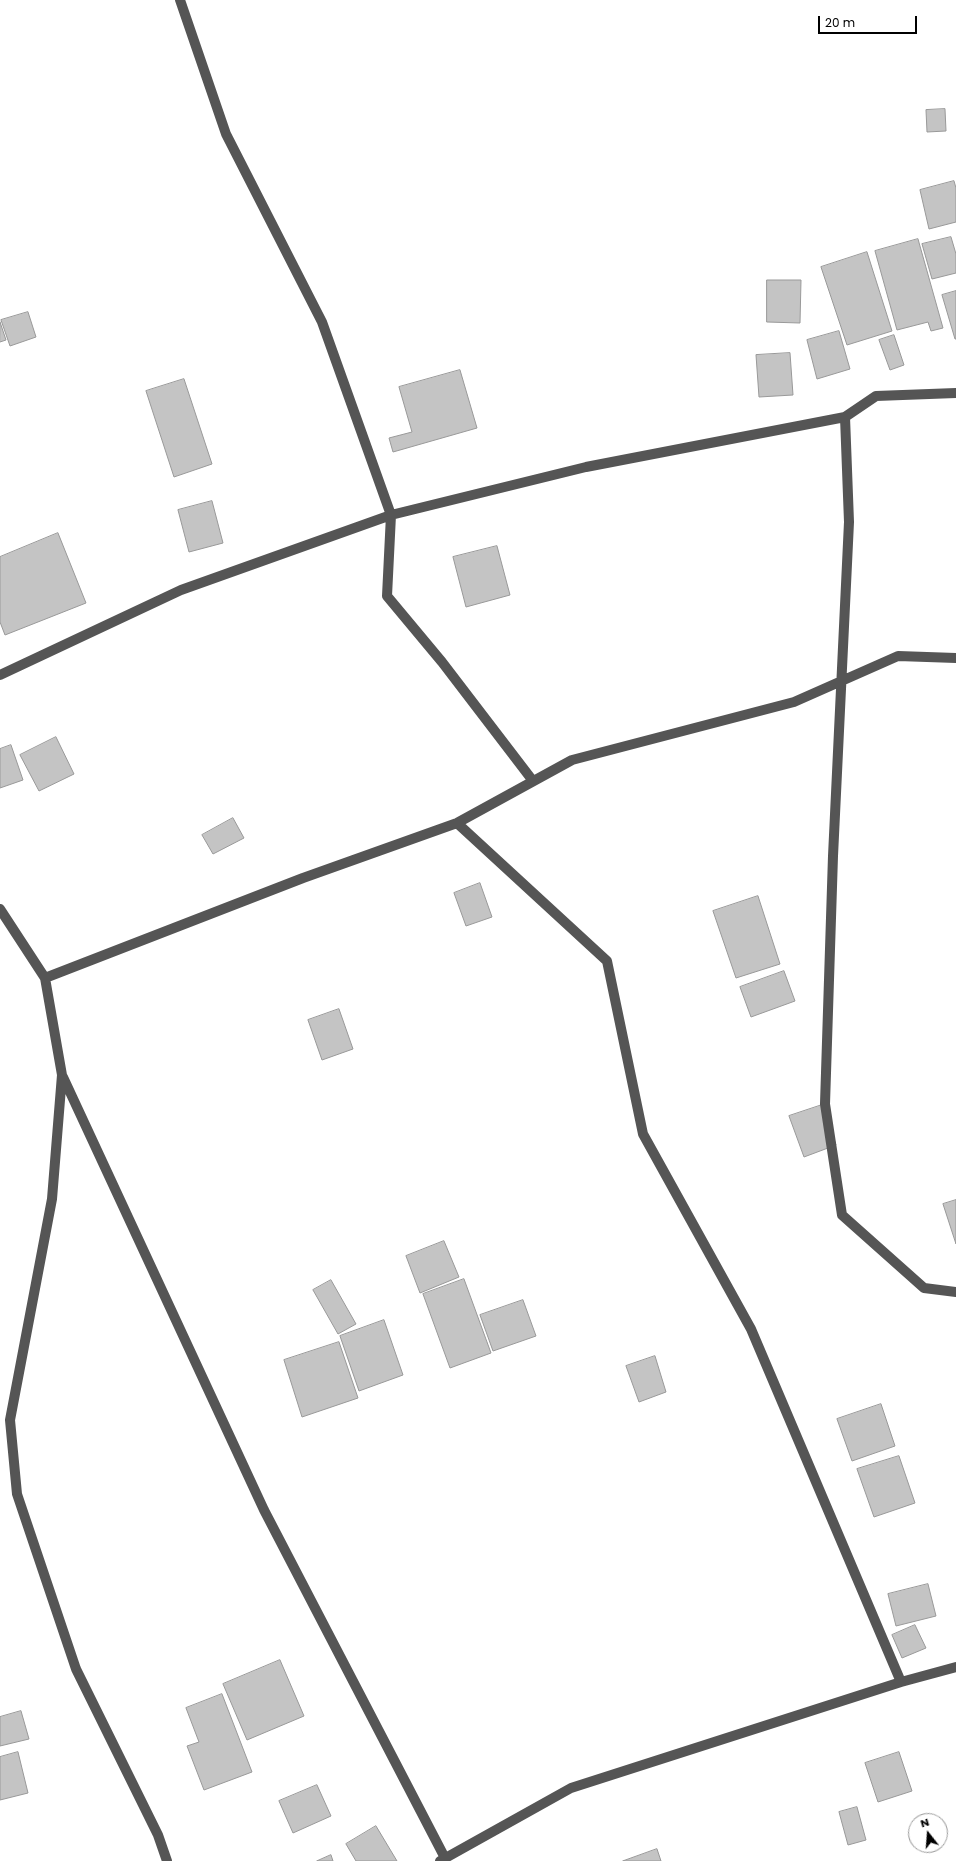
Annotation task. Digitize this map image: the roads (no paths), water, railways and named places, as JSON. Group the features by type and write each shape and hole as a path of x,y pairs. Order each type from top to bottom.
{"street":[{"path":"180,0 226,134 322,322 391,515 387,596 442,662 533,781"},
{"path":"0,675 181,590 391,515 586,467 845,417 876,396 956,393"},
{"path":"845,417 849,522 841,682 825,1104 842,1214 924,1288 956,1292"},
{"path":"45,978 303,878 457,823 572,760 794,702 898,656 956,658"},
{"path":"457,823 607,961 643,1134 751,1329 901,1682"},
{"path":"0,909 45,978 62,1075 52,1199 10,1420 17,1494 76,1669 158,1835 167,1861"},
{"path":"62,1075 264,1510 442,1860 571,1788 901,1682 956,1667"}]}
